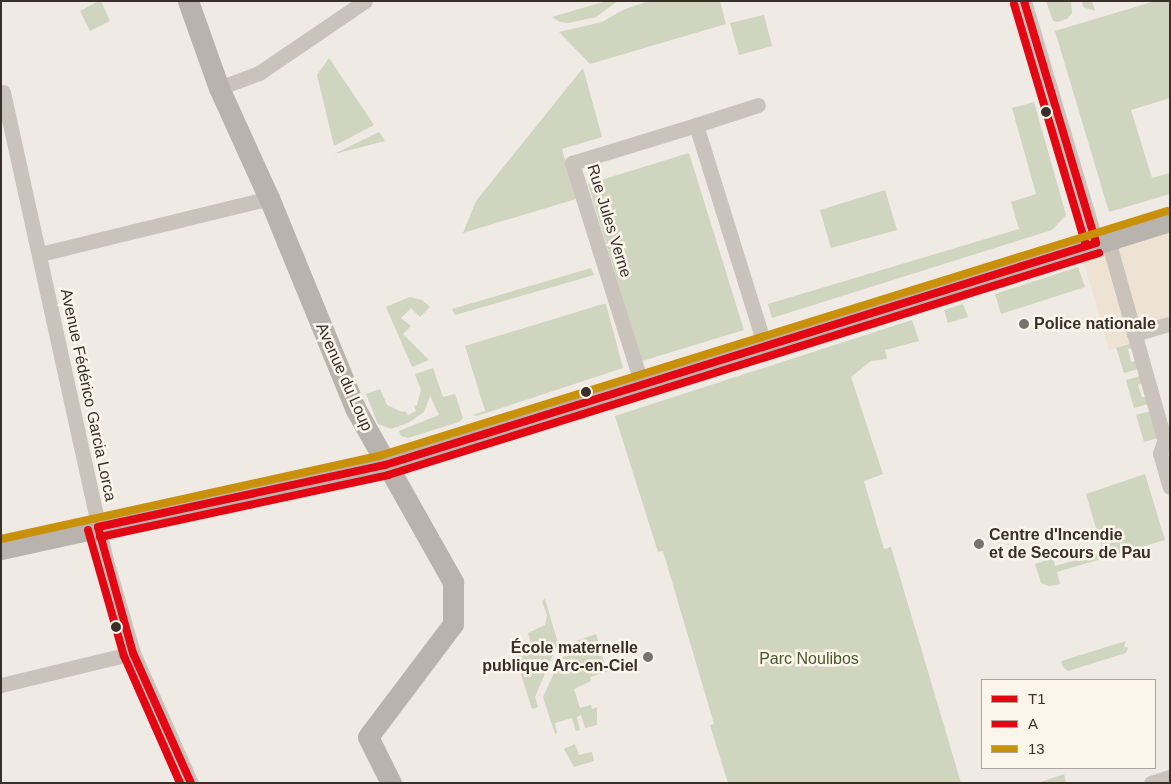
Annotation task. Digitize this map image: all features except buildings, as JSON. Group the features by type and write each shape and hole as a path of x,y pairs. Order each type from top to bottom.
{"street":[{"name":"Avenue du Loup","path":"188,1 219,88 269,198 355,408 385,465 453,582 452,624 368,737 391,783"},
{"path":"219,88 259,73 365,1"},
{"path":"1024,1 1104,241 1111,251 1166,441 1160,453 1170,487"},
{"name":"Avenue Fédérico Garcia Lorca","path":"3,92 40,254 98,528 133,652 191,783"},
{"name":"Rue Jules Verne","path":"642,385 572,163 758,105"},
{"path":"696,125 765,347"},
{"path":"40,254 269,198"},
{"path":"1,549 385,465 1170,221"},
{"path":"1134,334 1170,324"},
{"path":"1,685 133,652"},
{"path":"1151,783 1170,777"}],"green space":[{"path":"101,1 110,21 90,31 80,11"},
{"path":"606,1 618,1 596,17 568,23 560,22 552,17"},
{"path":"649,1 720,1 726,24 590,64 559,32 602,22 625,9"},
{"path":"1046,1 1071,1 1072,13 1067,19 1058,22 1053,21"},
{"path":"1082,1 1092,1 1095,11 1083,7"},
{"path":"1155,1 1170,1 1170,98 1131,110 1152,178 1170,173 1170,194 1109,212 1055,31"},
{"path":"764,15 772,46 739,55 730,23"},
{"path":"329,58 374,125 334,146 317,75"},
{"path":"583,68 602,137 562,149 576,199 463,233 476,201"},
{"path":"1034,102 1066,215 1052,230 772,318 768,304 1019,229 1011,202 1036,194 1012,108"},
{"path":"379,132 385,141 334,154"},
{"path":"689,153 744,330 642,361 588,184"},
{"path":"885,190 897,230 831,248 820,210"},
{"path":"1078,267 1085,287 1001,314 995,294"},
{"path":"591,268 594,275 455,315 452,309"},
{"path":"410,297 422,300 430,307 420,317 411,308 401,318 411,326 403,334 429,360 412,367 386,307"},
{"path":"606,304 623,368 477,416 472,415 485,411 465,346"},
{"path":"963,304 968,317 948,323 944,310"},
{"name":"Parc Noulibos","path":"912,320 919,341 885,350 887,359 871,361 851,377 883,474 864,481 884,549 891,547 961,783 728,783 710,725 714,724 663,551 658,552 615,416"},
{"path":"1131,343 1132,348 1128,349 1131,362 1136,361 1138,369 1124,373 1116,347"},
{"path":"433,368 443,397 455,394 463,418 459,422 408,438 401,436 399,431 439,415 430,396 424,412 408,423 391,429 378,424 366,394 380,389 387,405 402,412 405,411 408,415 416,411 414,406 417,405 421,390 415,374"},
{"path":"1140,376 1142,383 1138,385 1142,397 1146,397 1148,404 1134,408 1126,380"},
{"path":"1150,411 1158,438 1144,442 1136,415"},
{"path":"1145,474 1165,540 1057,572 1060,584 1049,586 1041,583 1035,564 1053,558 1055,566 1103,552 1086,494"},
{"path":"545,599 558,643 535,697 538,707 532,709 518,665 520,664 517,651 532,647 528,633 545,625 547,616 542,601"},
{"path":"596,634 607,672 590,677 591,681 574,689 580,708 591,705 592,709 597,707 597,725 585,728 581,715 577,717 580,730 576,731 572,718 555,723 557,733 555,734 543,697 561,658 580,651 576,641"},
{"path":"1126,641 1124,646 1128,648 1126,653 1068,671 1063,667 1061,661"},
{"path":"575,744 579,755 592,752 594,761 574,767 564,749"},
{"path":"1064,774 1066,783 1038,783"}],"shaded area":[{"path":"1170,231 1170,332 1109,350 1082,256"}],"transit line":[{"name":"T1","path":"1024,1 1096,243"},
{"name":"A","path":"1014,4 1086,246"},
{"name":"13","path":"1,539 382,455 1167,211"},
{"name":"T1","path":"98,527 385,465 1096,243"},
{"name":"A","path":"100,537 388,475 1099,253"},
{"name":"T1","path":"98,527 133,653 191,783"},
{"name":"A","path":"88,530 124,656 180,783"}],"place":[{"name":"Police nationale","path":"1024,324"},
{"name":"Centre d'Incendie et de Secours de Pau","path":"979,544"},
{"name":"École maternelle publique Arc-en-Ciel","path":"648,657"}]}
